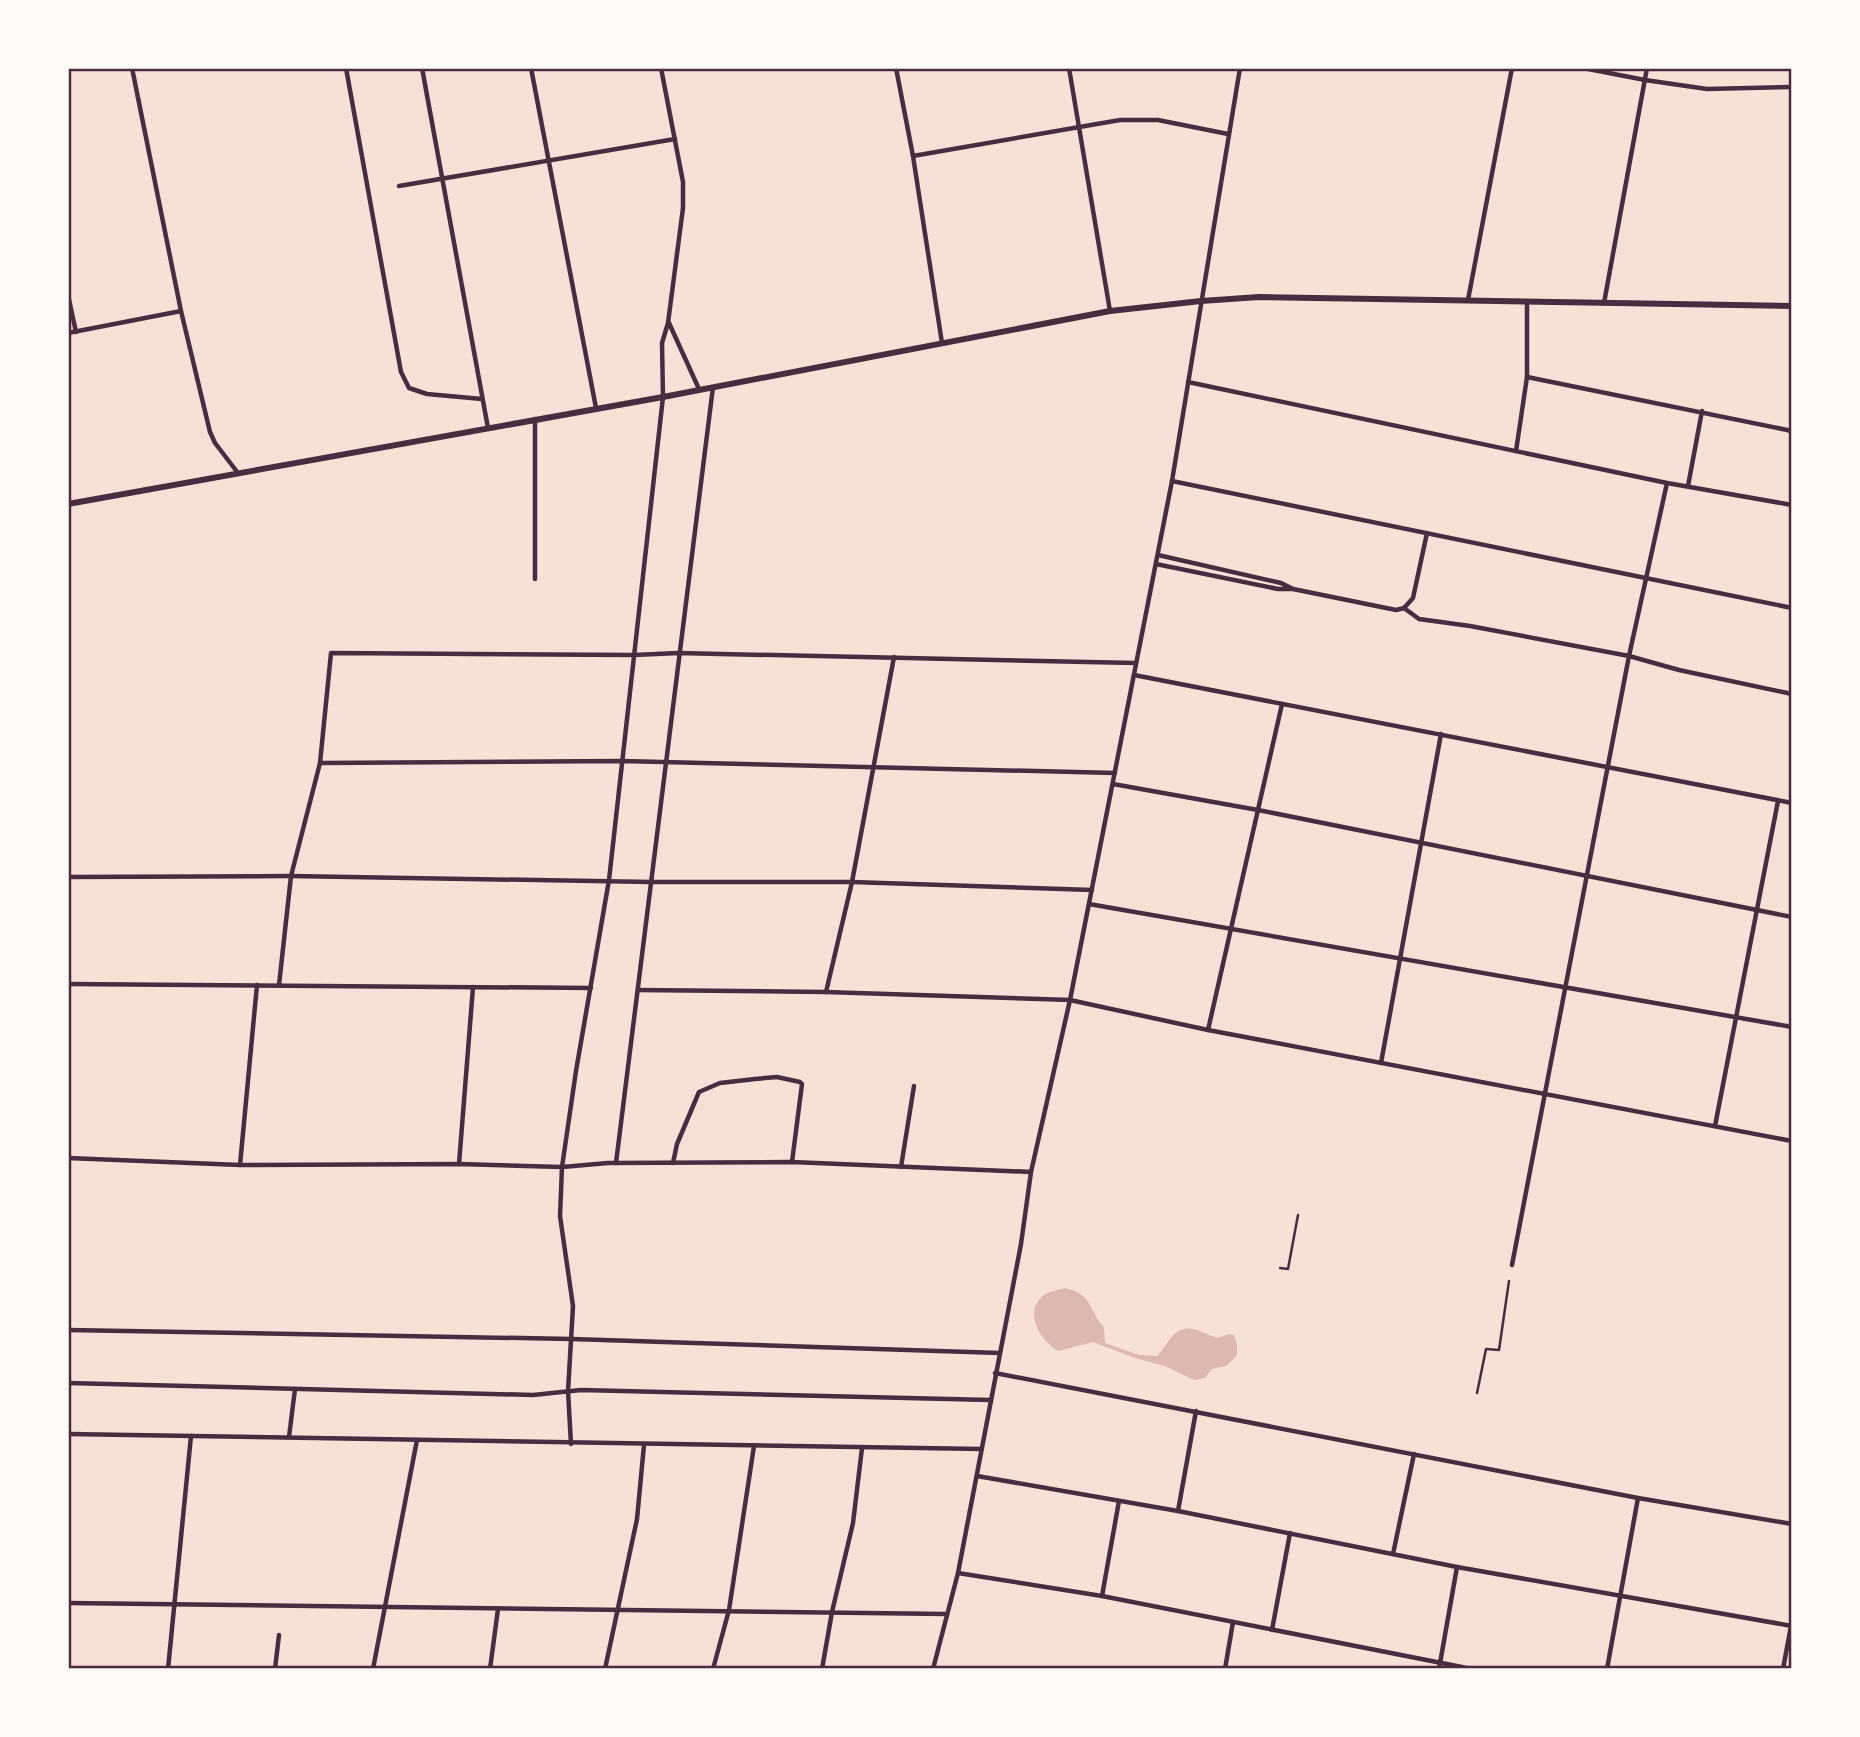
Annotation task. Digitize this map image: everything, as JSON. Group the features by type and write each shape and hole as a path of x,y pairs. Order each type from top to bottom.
{"main road":[{"path":"68,504 663,397 1110,311 1259,297 1792,306"}],"street":[{"path":"132,68 181,311 210,432 238,473"},
{"path":"346,68 401,372 409,388 428,394 482,399"},
{"path":"422,68 488,428"},
{"path":"531,68 596,408"},
{"path":"571,1444 568,1391 573,1306 560,1216 562,1167 609,880 663,397 662,344 668,323 683,208 683,182 661,68"},
{"path":"896,68 913,156 942,343"},
{"path":"1069,68 1110,311"},
{"path":"933,1669 958,1573 1021,1244 1031,1172 1070,1000 1172,481 1240,68"},
{"path":"1468,300 1512,68"},
{"path":"1583,68 1707,89 1792,87"},
{"path":"1604,303 1647,68"},
{"path":"913,156 1120,120 1158,120 1228,134"},
{"path":"399,186 675,139"},
{"path":"68,295 75,332"},
{"path":"1516,451 1527,377 1527,301"},
{"path":"68,333 181,311"},
{"path":"668,323 699,389"},
{"path":"1527,377 1792,431"},
{"path":"1188,382 1667,482 1792,505"},
{"path":"616,1163 713,387"},
{"path":"1688,485 1702,411"},
{"path":"535,419 535,579"},
{"path":"1172,481 1792,608"},
{"path":"1512,1265 1644,578 1667,482"},
{"path":"1156,564 1396,611 1404,608 1413,598 1427,533"},
{"path":"1157,555 1280,583 1293,589"},
{"path":"1404,608 1419,619 1427,621 1471,626 1629,656 1679,670 1792,694"},
{"path":"279,985 291,876 320,763 331,653 678,653 1136,663"},
{"path":"826,992 852,882 894,657"},
{"path":"1134,675 1792,803"},
{"path":"1208,1030 1282,704"},
{"path":"1381,1063 1441,734"},
{"path":"320,763 622,761 1115,773"},
{"path":"1113,784 1258,810 1792,917"},
{"path":"1715,1126 1778,800"},
{"path":"68,877 291,876 651,882 852,882 1092,890"},
{"path":"1089,905 1792,1027"},
{"path":"68,984 590,988"},
{"path":"240,1165 257,985"},
{"path":"459,1164 473,986"},
{"path":"638,990 826,992 1070,1000 1545,1096 1792,1141"},
{"path":"673,1163 677,1144 699,1092 720,1083 777,1077 802,1084 792,1163"},
{"path":"901,1167 914,1086"},
{"path":"68,1158 240,1165 459,1164 562,1167 616,1163 792,1163 1031,1172"},
{"path":"1280,1268 1288,1269 1298,1215"},
{"path":"1477,1393 1486,1349 1499,1350 1509,1281"},
{"path":"68,1330 572,1339 1000,1353"},
{"path":"995,1373 1638,1497 1792,1524"},
{"path":"68,1383 533,1395 581,1390 990,1400"},
{"path":"289,1437 295,1389"},
{"path":"1178,1511 1196,1411"},
{"path":"68,1434 982,1449"},
{"path":"168,1669 191,1436"},
{"path":"373,1669 417,1440"},
{"path":"605,1669 637,1519 644,1445"},
{"path":"713,1669 729,1610 754,1447"},
{"path":"822,1669 853,1523 862,1448"},
{"path":"1394,1554 1414,1454"},
{"path":"977,1476 1178,1511 1457,1567 1792,1626 1783,1669"},
{"path":"1608,1669 1638,1497"},
{"path":"1102,1596 1119,1501"},
{"path":"1272,1630 1290,1534"},
{"path":"1440,1666 1457,1567"},
{"path":"958,1573 1102,1596 1440,1666 1472,1669"},
{"path":"68,1603 947,1614"},
{"path":"490,1669 498,1609"},
{"path":"1224,1669 1233,1622"},
{"path":"275,1669 279,1635"}],"shaded area":[{"path":"1065,1288 1081,1294 1089,1303 1104,1327 1105,1343 1139,1355 1157,1356 1176,1333 1193,1329 1217,1338 1234,1335 1237,1355 1226,1366 1212,1369 1205,1378 1194,1380 1165,1366 1093,1342 1058,1351 1040,1333 1034,1318 1038,1302 1044,1295"}]}
